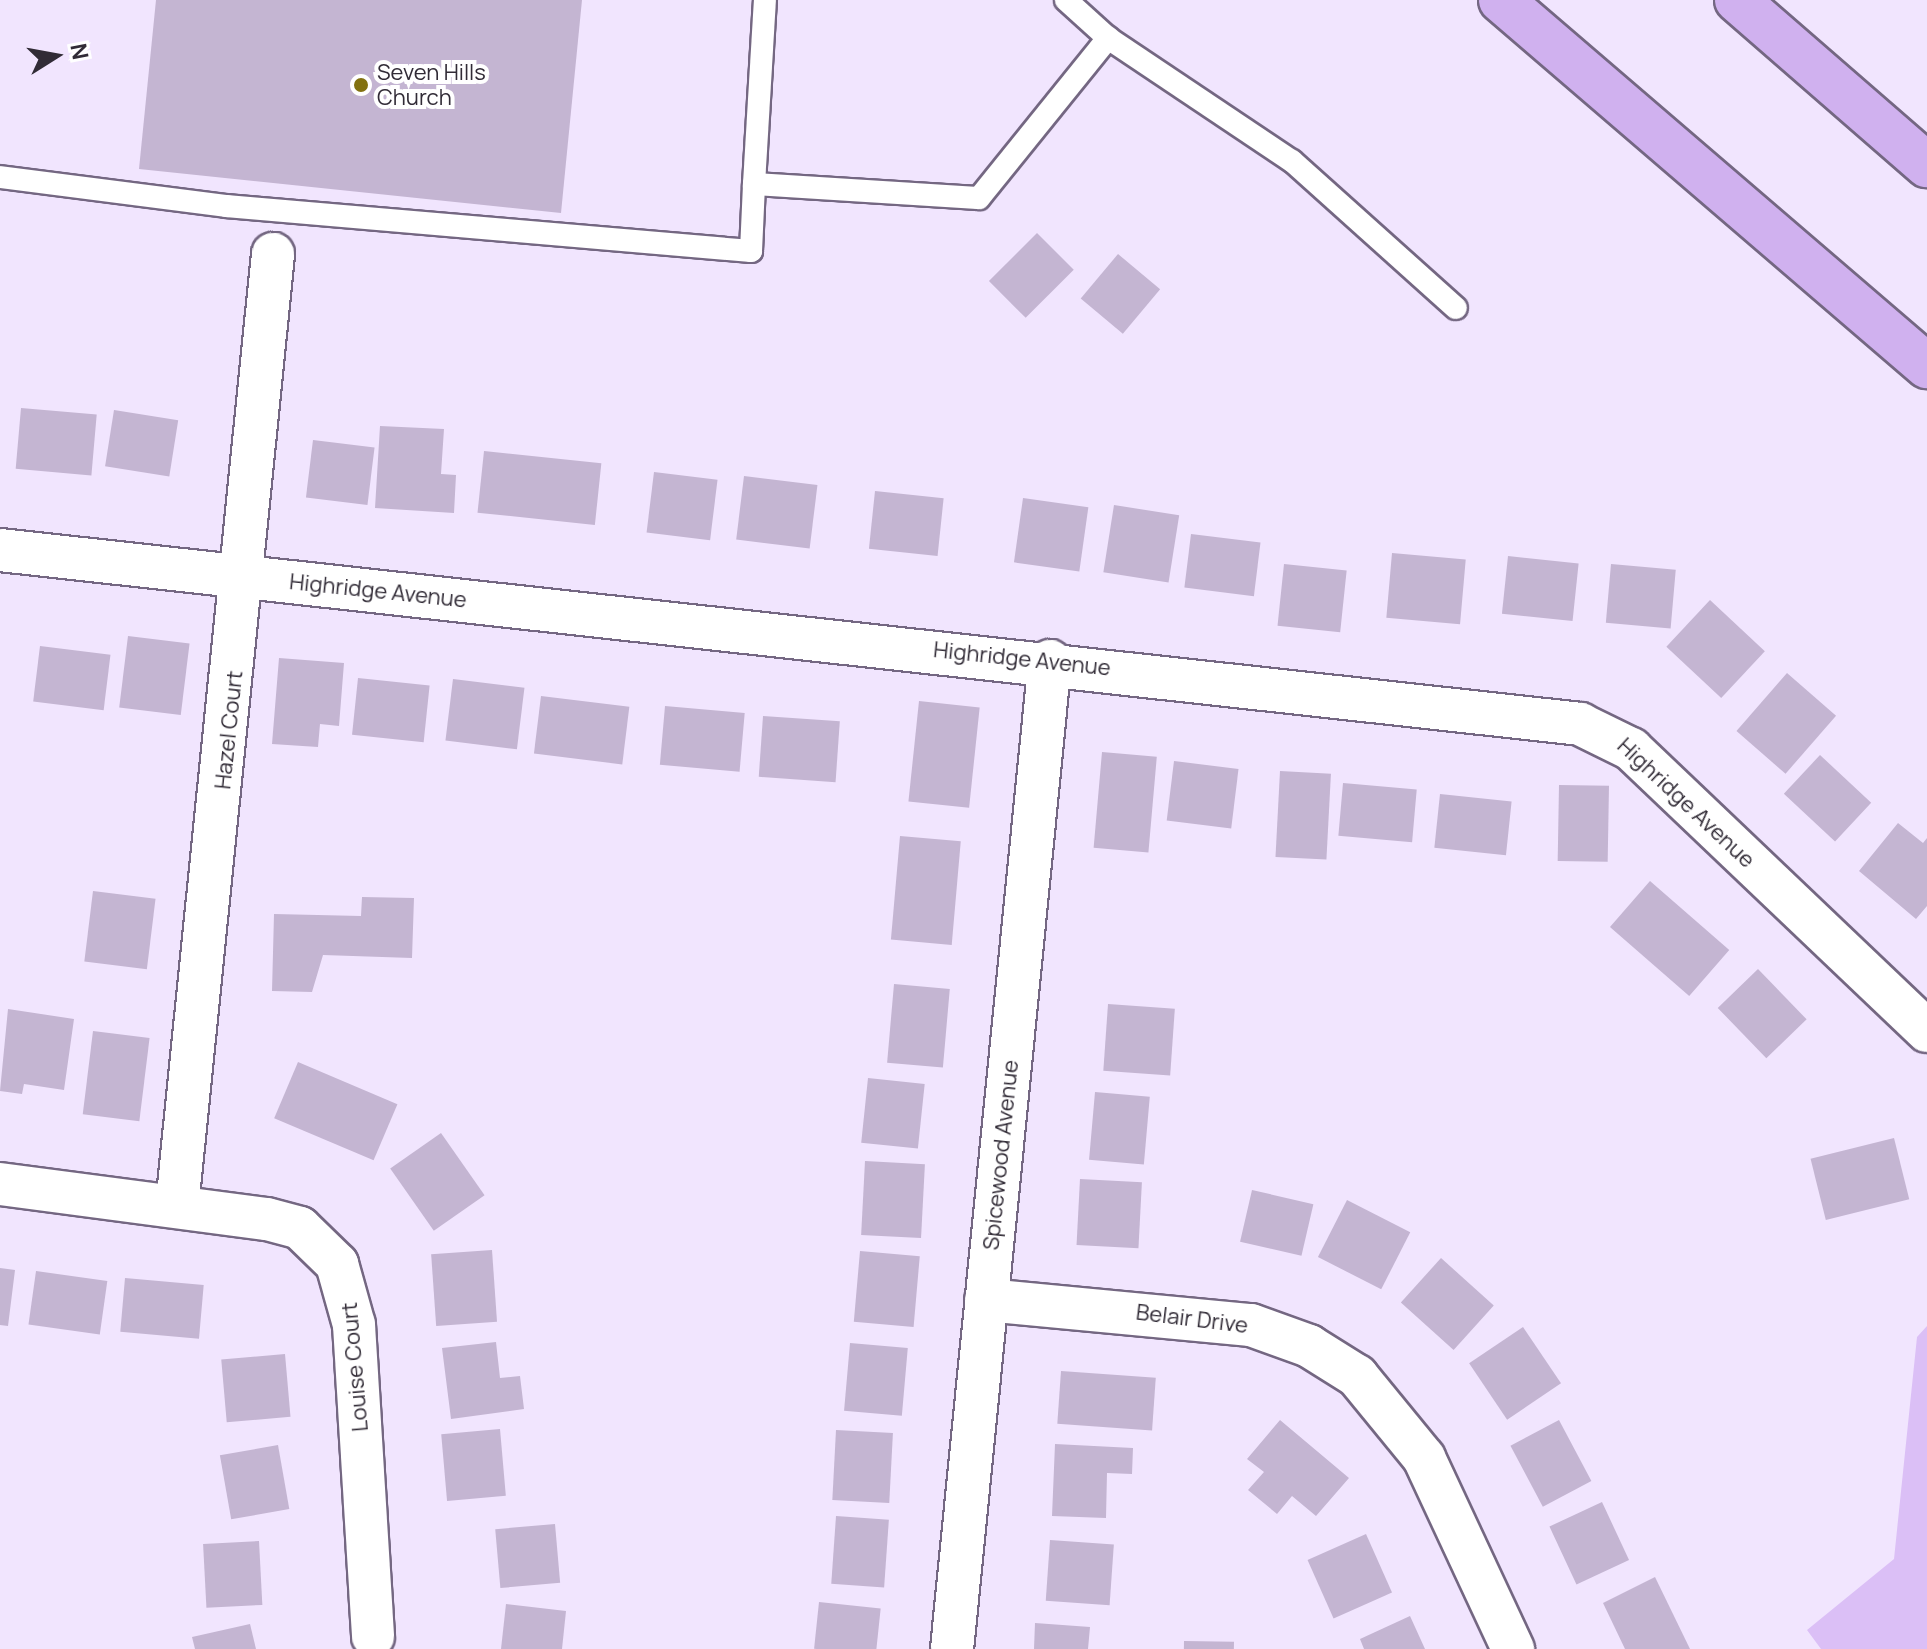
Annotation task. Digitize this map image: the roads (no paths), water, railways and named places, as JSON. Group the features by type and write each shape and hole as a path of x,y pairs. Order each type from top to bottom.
{"highway":[{"path":"1501,0 1927,366"},
{"path":"1737,0 1927,165"}],"street":[{"name":"Hazel Court","path":"177,1206 245,577 273,254"},
{"name":"Highridge Avenue","path":"0,550 1050,661 1534,716 1608,732 1927,1031"},
{"name":"Spicewood Avenue","path":"952,1649 1050,661"},
{"name":"Louise Court","path":"0,1184 177,1206 300,1228 337,1264 354,1325 373,1636"},
{"name":"Belair Drive","path":"986,1300 1251,1325 1309,1346 1357,1376 1424,1458 1513,1649"}],"lane":[{"path":"0,177 277,211 751,251 765,0"},
{"path":"1066,0 1108,38 1292,161 1456,308"},
{"path":"754,184 979,198 1108,38"},
{"path":"273,254 277,211"}],"place":[{"name":"Seven Hills Church","path":"361,85"}]}
